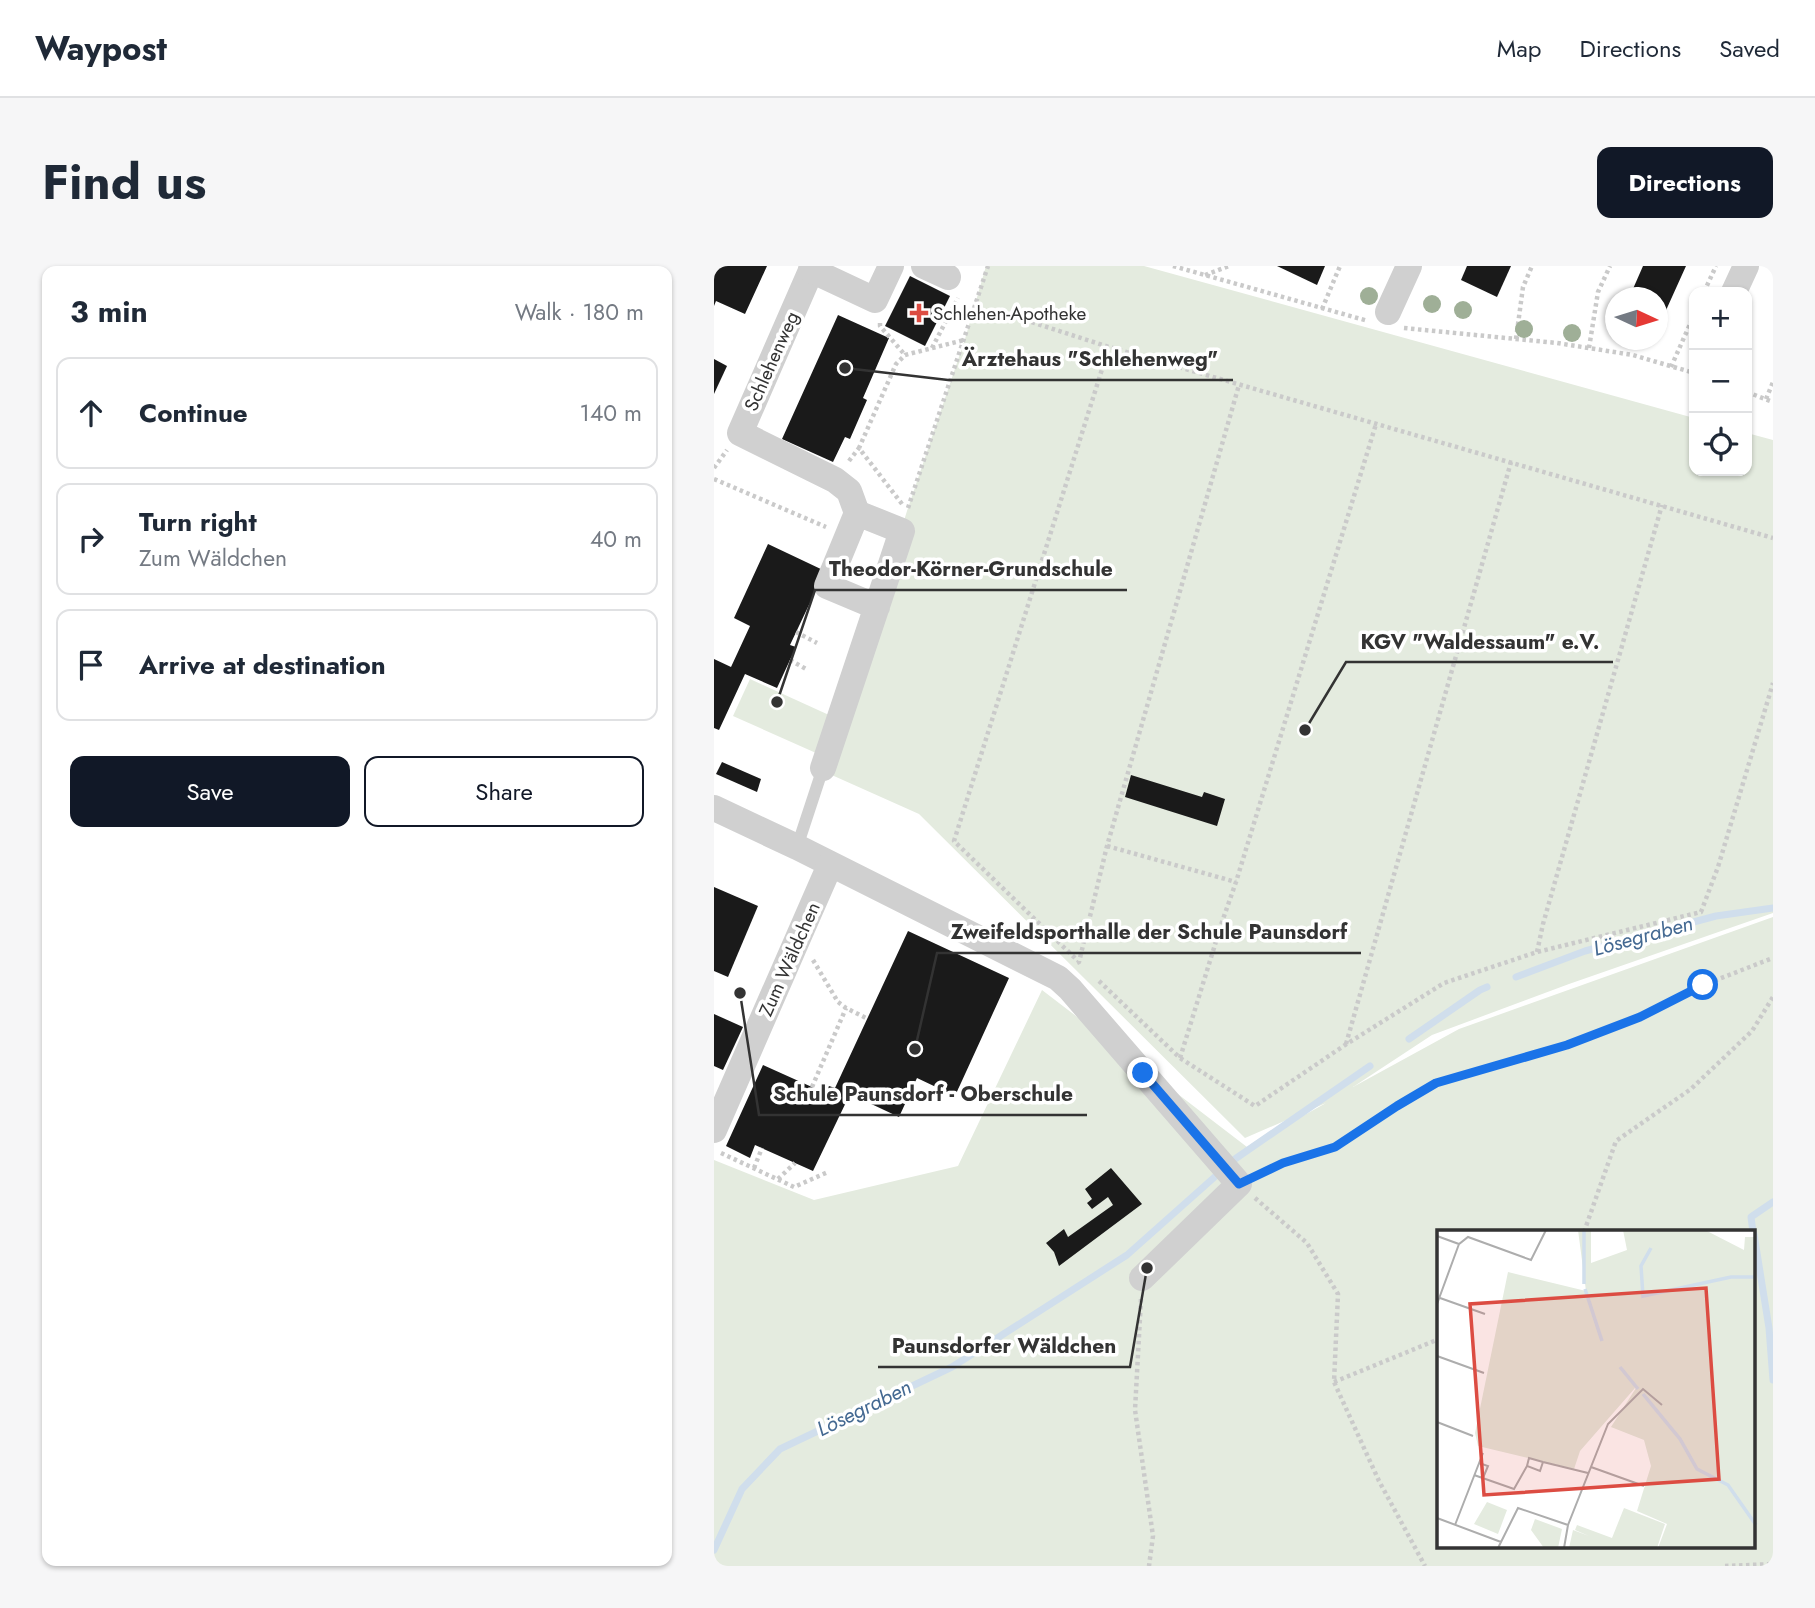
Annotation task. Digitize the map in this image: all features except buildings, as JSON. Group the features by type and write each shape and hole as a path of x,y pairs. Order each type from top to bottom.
{"street":[{"path":"875,300 891,266"},
{"path":"924,266 955,284"},
{"path":"1386,320 1409,266"},
{"path":"1736,287 1746,266"},
{"name":"Schlehenweg","path":"857,513 849,491 835,480 740,433 812,268 875,300"},
{"path":"823,768 877,607 902,531 857,513 827,586 877,607"},
{"path":"714,808 1058,978 1070,989 1239,1184 1142,1278"},
{"name":"Zum Wäldchen","path":"714,1130 830,864"}],"lane":[{"path":"797,847 823,768"}],"path":[{"path":"965,340 905,355 895,364 859,448 907,511 965,340 988,266"},
{"path":"1173,266 1322,309 1633,355 1689,371"},
{"path":"1204,275 1229,266"},
{"path":"1322,309 1340,266"},
{"path":"1516,339 1523,287 1532,266"},
{"path":"1589,348 1598,292 1610,266"},
{"path":"932,348 955,284"},
{"path":"875,300 880,326 905,355"},
{"path":"1025,320 1239,385 1773,538"},
{"path":"1671,366 1689,326"},
{"path":"1109,347 954,841 1079,962 1107,846 1239,385"},
{"path":"1766,399 1773,382"},
{"path":"1752,394 1773,402"},
{"path":"1180,1058 1376,424"},
{"path":"1345,1045 1511,462"},
{"path":"714,479 836,531"},
{"path":"1537,951 1662,505"},
{"path":"796,632 817,643"},
{"path":"790,660 806,669"},
{"path":"1099,981 1180,1058 1255,1106 1444,982 1537,951 1701,912 1718,867 1773,684"},
{"path":"1107,846 1236,882"},
{"path":"799,936 838,1002 846,1009 868,1018"},
{"path":"1425,1566 1380,1481 1334,1382 1338,1294 1307,1243 1239,1184 1283,1163 1335,1147 1436,1083 1567,1045 1640,1017 1703,985 1773,958"},
{"path":"1585,1230 1616,1141 1691,1089 1752,1031 1773,997"},
{"path":"812,1087 846,1009"},
{"path":"754,1168 762,1148"},
{"path":"714,1149 794,1187 828,1172"},
{"path":"778,1180 795,1163"},
{"path":"1142,1278 1135,1410 1153,1536 1149,1566"},
{"path":"1334,1382 1437,1340"},
{"path":"1725,1566 1773,1564"}],"shaded area":[{"path":"986,266 1144,266 1689,417 1689,476 1752,476 1752,434 1773,440 1773,913 1432,1035 1353,1087 1459,1029 1773,917 1773,1566 714,1566 714,1160 814,1200 958,1166 1042,990 1247,1147 1326,1103 1245,1138 919,814 825,772 907,511 965,339"},
{"path":"750,679 829,715 816,753 733,716"}],"waterway":[{"name":"Lösegraben","path":"1516,977 1585,951 1716,916 1773,908"},
{"name":"Lösegraben","path":"1409,1039 1487,987"},
{"name":"Lösegraben","path":"1235,1159 1370,1066"},
{"name":"Lösegraben","path":"714,1550 742,1489 780,1449 952,1367 1127,1255 1218,1174"},
{"path":"1753,1230 1751,1217 1773,1202"},
{"path":"1756,1247 1769,1328 1773,1380"}],"place":[{"name":"Schlehen-Apotheke","path":"919,313"},
{"name":"Ärztehaus \"Schlehenweg\"","path":"845,368"},
{"name":"Theodor-Körner-Grundschule","path":"777,702"},
{"name":"KGV \"Waldessaum\" e.V.","path":"1305,730"},
{"name":"Schule Paunsdorf - Oberschule","path":"740,993"},
{"name":"Zweifeldsporthalle der Schule Paunsdorf","path":"915,1049"},
{"name":"Paunsdorfer Wäldchen","path":"1147,1268"}],"route":[{"path":"1143,1073 1239,1184 1283,1163 1335,1147 1436,1083 1567,1045 1640,1017 1703,985"}]}
